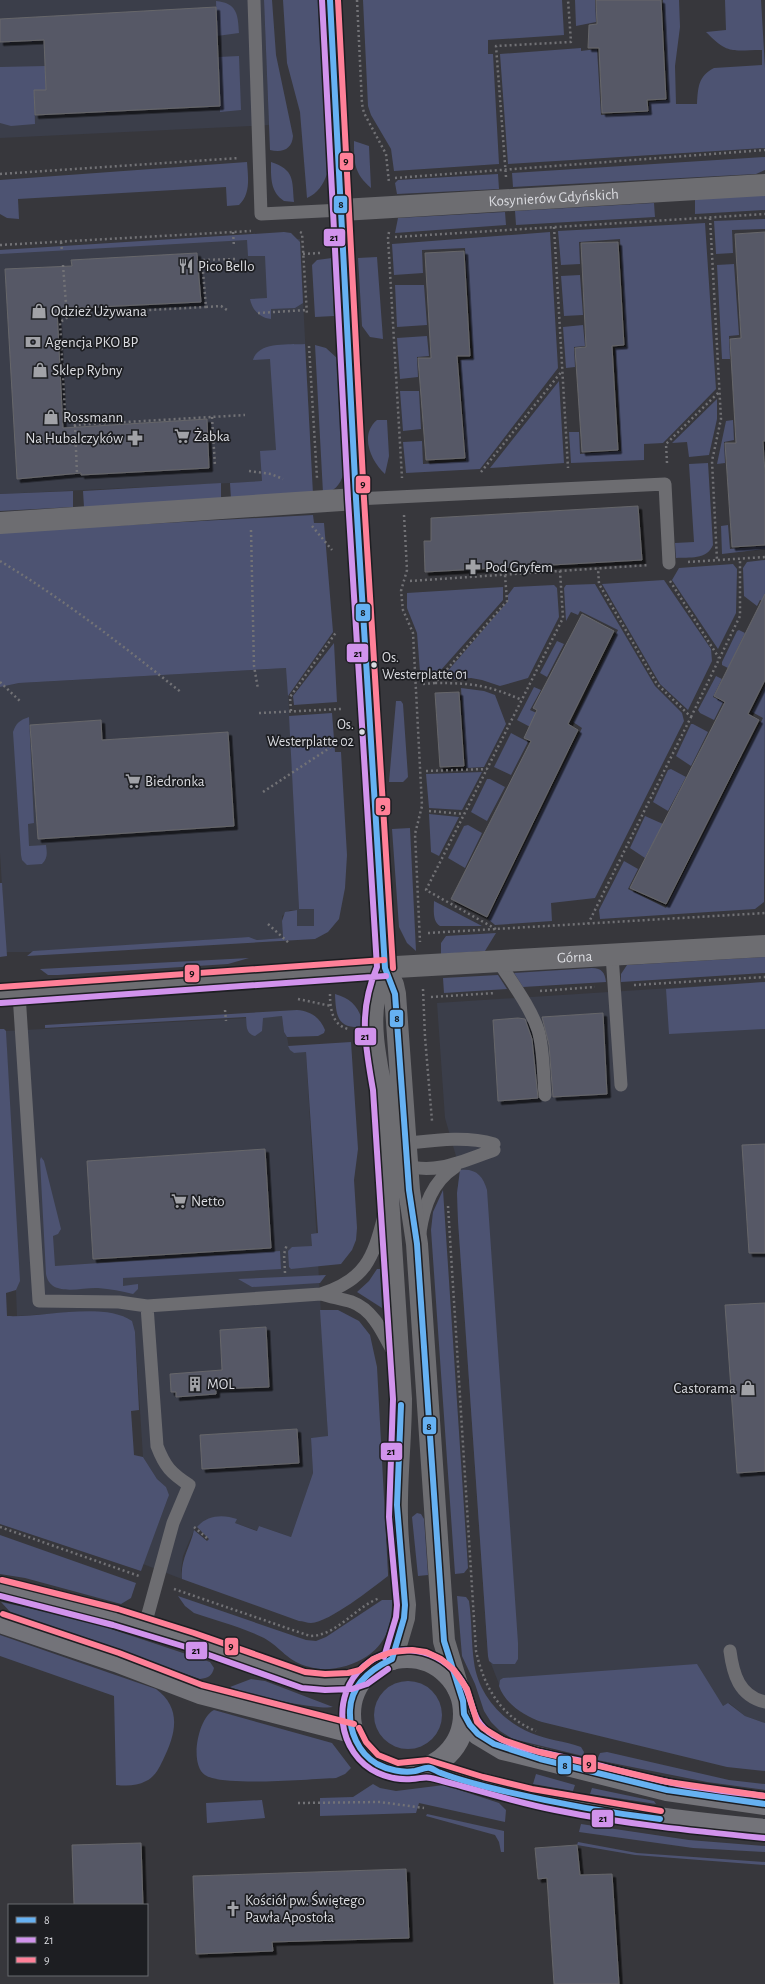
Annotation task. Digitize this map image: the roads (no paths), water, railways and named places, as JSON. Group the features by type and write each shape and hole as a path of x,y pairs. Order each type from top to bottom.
{"main road":[{"path":"0,1588 72,1604 145,1625 303,1680 328,1683 363,1677"},
{"path":"0,1622 116,1661 200,1693 352,1732"},
{"path":"408,1657 423,1660 437,1666 449,1676 458,1688 463,1701 464,1714 462,1728 453,1747 439,1762 426,1768 411,1771 396,1771 381,1766 369,1757 359,1746 352,1732 350,1703 355,1689 363,1677 376,1666 392,1659 408,1657"},
{"path":"464,1714 470,1725 478,1734 494,1744 510,1751 667,1790 765,1804"},
{"path":"426,1768 481,1785 578,1806 643,1817 765,1830"}],"street":[{"path":"330,0 356,499 385,968 393,985 395,994 409,1190 418,1244 444,1641 458,1688"},
{"name":"Kosynierów Gdyńskich","path":"342,210 765,185"},
{"path":"0,523 356,499"},
{"name":"Górna","path":"9,994 385,968 765,946"},
{"path":"385,968 374,1000 373,1019 376,1059 381,1088 398,1362 401,1435 397,1477 397,1519 405,1606 404,1618 392,1659"}],"lane":[{"path":"254,0 262,214 342,210"},
{"path":"356,499 666,484 669,564"},
{"path":"612,955 621,1085"},
{"path":"499,962 534,1019 538,1030 544,1095"},
{"path":"9,994 39,1301 119,1302 147,1306 321,1294 338,1289 346,1284 370,1260 377,1243 388,1198"},
{"path":"464,1139 480,1140 494,1147 463,1161 434,1170 408,1167 391,1160 385,1154 392,1148 406,1144 464,1139"},
{"path":"418,1244 422,1219 430,1194 445,1174 463,1161"},
{"path":"321,1294 352,1302 363,1308 376,1321 398,1362"},
{"path":"145,1625 173,1523 189,1484 173,1474 163,1462 157,1446 147,1306"},
{"path":"730,1651 735,1678 742,1689 753,1698 765,1702"}],"place":[{"name":"Pico Bello","path":"186,266"},
{"name":"Odzież Używana","path":"39,311"},
{"name":"Agencja PKO BP","path":"33,342"},
{"name":"Sklep Rybny","path":"40,370"},
{"name":"Rossmann","path":"51,417"},
{"name":"Żabka","path":"182,436"},
{"name":"Na Hubalczyków","path":"135,438"},
{"name":"Pod Gryfem","path":"473,567"},
{"name":"Os. Westerplatte 01","path":"374,665"},
{"name":"Os. Westerplatte 02","path":"362,732"},
{"name":"Biedronka","path":"133,781"},
{"name":"Netto","path":"179,1201"},
{"name":"MOL","path":"195,1384"},
{"name":"Castorama","path":"748,1388"},
{"name":"Kościół pw. Świętego Pawła Apostoła","path":"233,1909"}]}
